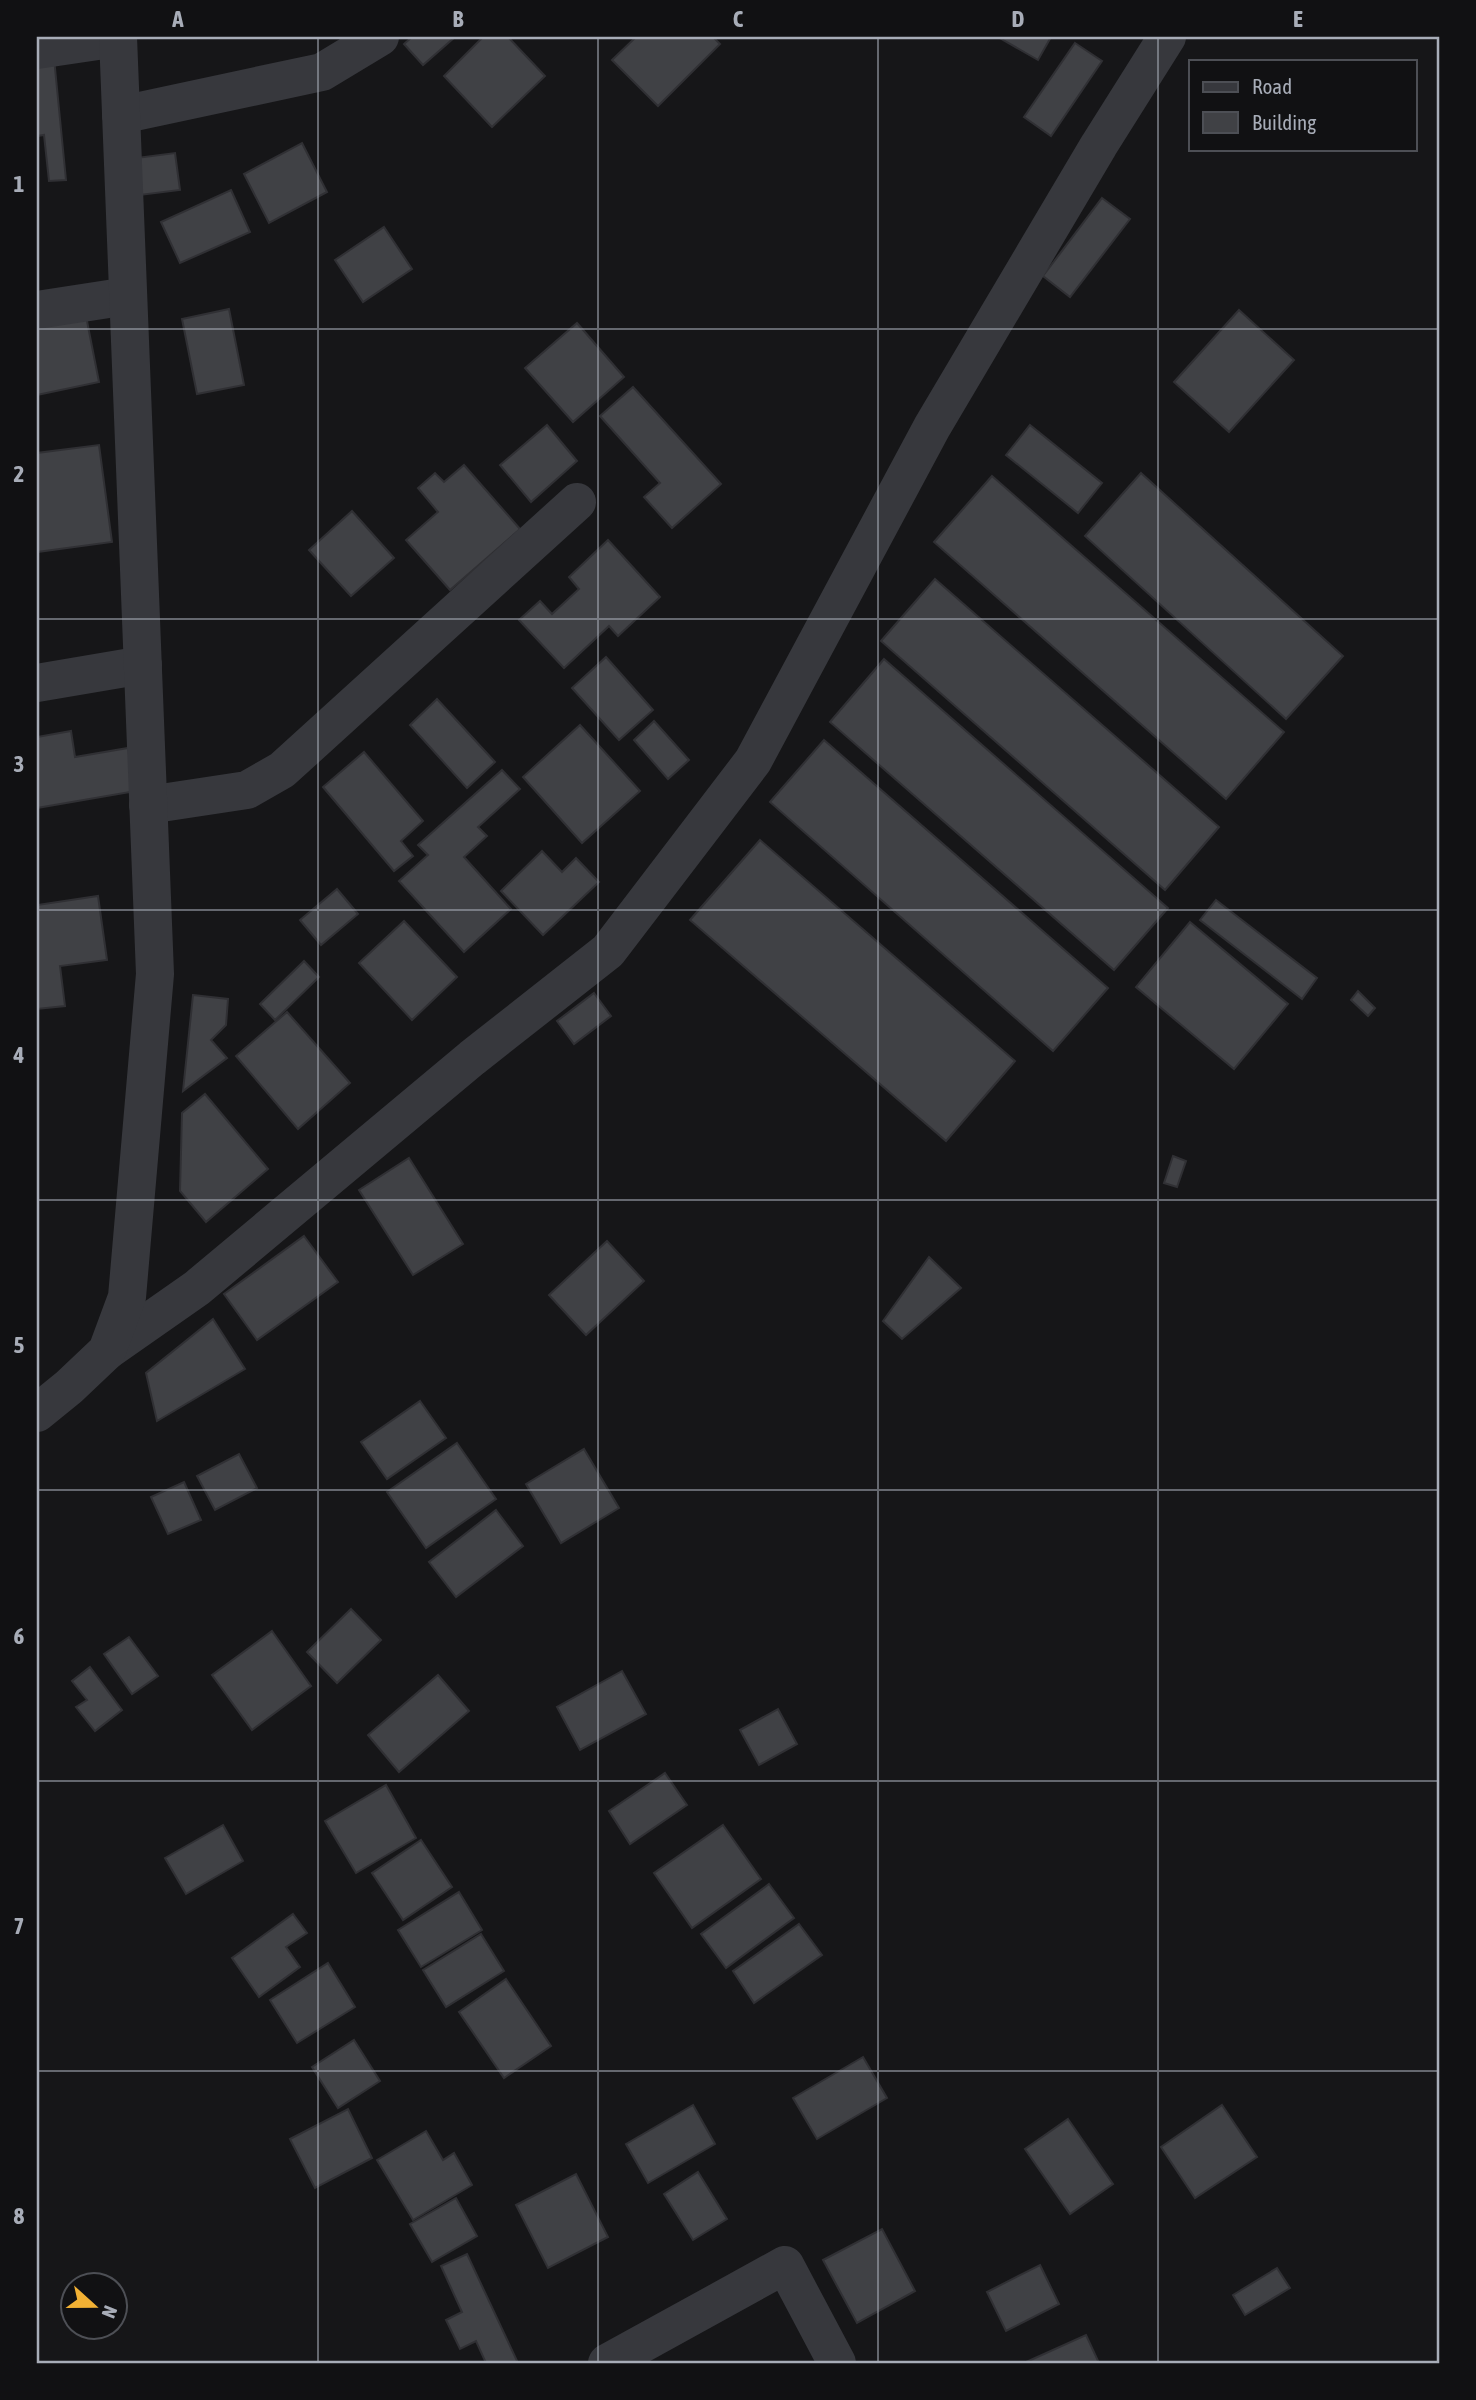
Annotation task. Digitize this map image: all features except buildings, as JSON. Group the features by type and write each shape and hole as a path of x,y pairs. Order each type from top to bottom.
{"street":[{"path":"121,116 322,72 380,37"},
{"path":"37,1413 107,1351 197,1288 472,1058 608,951 753,761 932,427 1099,145 1167,37"},
{"path":"37,50 118,38 155,974 127,1297 107,1351"},
{"path":"37,310 128,296"},
{"path":"148,805 247,790 282,770 578,502"},
{"path":"37,683 143,665"},
{"path":"607,2363 785,2264 837,2363"}]}
